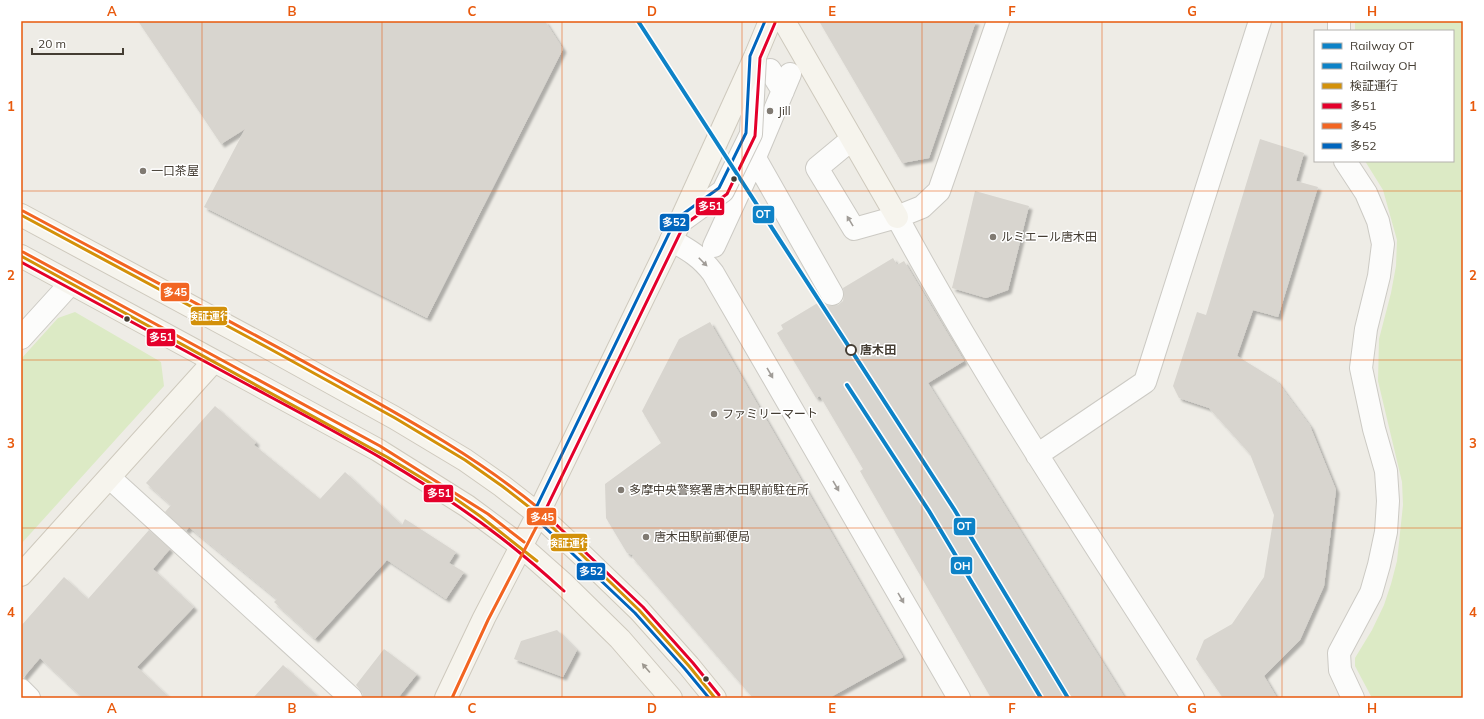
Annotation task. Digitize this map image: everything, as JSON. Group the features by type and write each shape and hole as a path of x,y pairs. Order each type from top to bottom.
{"main road":[{"path":"774,22 852,139 896,217"},
{"path":"446,698 538,514 676,231 775,73 774,22"},
{"path":"21,215 272,350 395,418 465,460 538,514 639,610 689,666 715,698"},
{"path":"21,256 378,450 485,518 521,546 565,585 620,639 671,698"},
{"path":"21,575 214,361"}],"street":[{"path":"852,139 817,168 854,229 896,217 922,207 939,191 998,21"},
{"path":"1037,455 1145,382 1260,21"},
{"path":"714,246 753,155 775,73"},
{"path":"753,155 832,294"},
{"path":"1346,162 1366,193 1378,222 1382,244 1379,276 1366,329 1361,368 1374,428 1386,471 1388,501 1386,532 1371,593 1339,653 1340,670 1353,698"},
{"path":"896,217 964,335 1037,455 1193,698"},
{"path":"676,231 713,273 959,698"},
{"path":"21,338 71,283"},
{"path":"110,478 351,698"},
{"path":"21,690 29,698"}],"green space":[{"path":"1355,21 1463,21 1463,698 1372,698 1355,666 1355,658 1372,630 1384,605 1391,584 1397,561 1403,505 1402,482 1378,381 1379,339 1391,293 1396,266 1397,240 1383,190 1366,162 1454,162 1454,30 1355,30"},
{"path":"75,312 161,362 164,386 21,544 21,359 58,318"}],"building":[{"path":"138,21 545,21 563,49 427,318 204,207 245,129 221,144"},
{"path":"819,21 976,21 929,158 902,163"},
{"path":"1260,139 1304,153 1296,181 1318,187 1278,317 1253,310 1237,356 1276,380 1310,426 1336,490 1324,586 1300,640 1264,676 1277,698 1223,698 1196,659 1204,640 1232,624 1264,577 1274,515 1250,454 1209,408 1179,398 1173,386 1197,312 1206,315"},
{"name":"ルミエール唐木田","path":"975,191 1029,206 1008,290 986,298 952,288"},
{"path":"893,258 897,265 904,261 964,361 928,383 1125,698 991,698 860,471 863,469 820,396 816,398 777,333 783,329 781,325 821,301 825,305 838,305 843,301 843,288"},
{"path":"710,322 903,657 829,698 753,698 632,557 633,555 627,553 606,518 605,484 661,443 642,411 679,339"},
{"path":"215,406 256,442 254,445 320,499 345,472 402,525 405,519 456,552 449,563 464,572 446,599 387,560 315,639 274,602 277,599 189,527 186,531 165,512 171,505 146,483"},
{"path":"149,530 170,549 153,569 194,607 137,667 170,698 83,698 40,658 23,678 21,678 21,626 64,577 88,599"},
{"path":"557,630 577,650 563,677 514,659 521,641"},
{"path":"384,649 417,674 398,698 363,698 363,694 356,685"},
{"path":"283,665 320,698 253,698"}],"rail line":[{"name":"OT","path":"638,21 954,509 1068,698"},
{"name":"OH","path":"847,385 929,511 1041,698"}],"transit line":[{"name":"多52","path":"709,698 635,613 535,518 533,514 676,219 719,188 746,133 750,56 765,21"},
{"name":"多51","path":"719,695 693,663 643,607 544,513 684,225 727,194 755,136 760,58 775,23"},
{"name":"多45","path":"23,211 319,370 405,418 489,471 542,511 542,516 488,620 452,698"},
{"name":"検証運行","path":"21,215 272,350 395,418 465,460 538,514 581,554 639,610 689,666 715,698"},
{"name":"多45","path":"23,252 380,446 488,514 524,542"},
{"name":"検証運行","path":"21,256 387,457 450,495 480,516 537,561"},
{"name":"多51","path":"21,262 316,421 410,475 471,515 532,563 564,591"}],"place":[{"name":"Jill","path":"770,111"},
{"name":"一口茶屋","path":"143,171"},
{"name":"ルミエール唐木田","path":"993,237"},
{"name":"唐木田","path":"851,350"},
{"name":"ファミリーマート","path":"714,414"},
{"name":"多摩中央警察署唐木田駅前駐在所","path":"621,490"},
{"name":"唐木田駅前郵便局","path":"646,537"}]}
